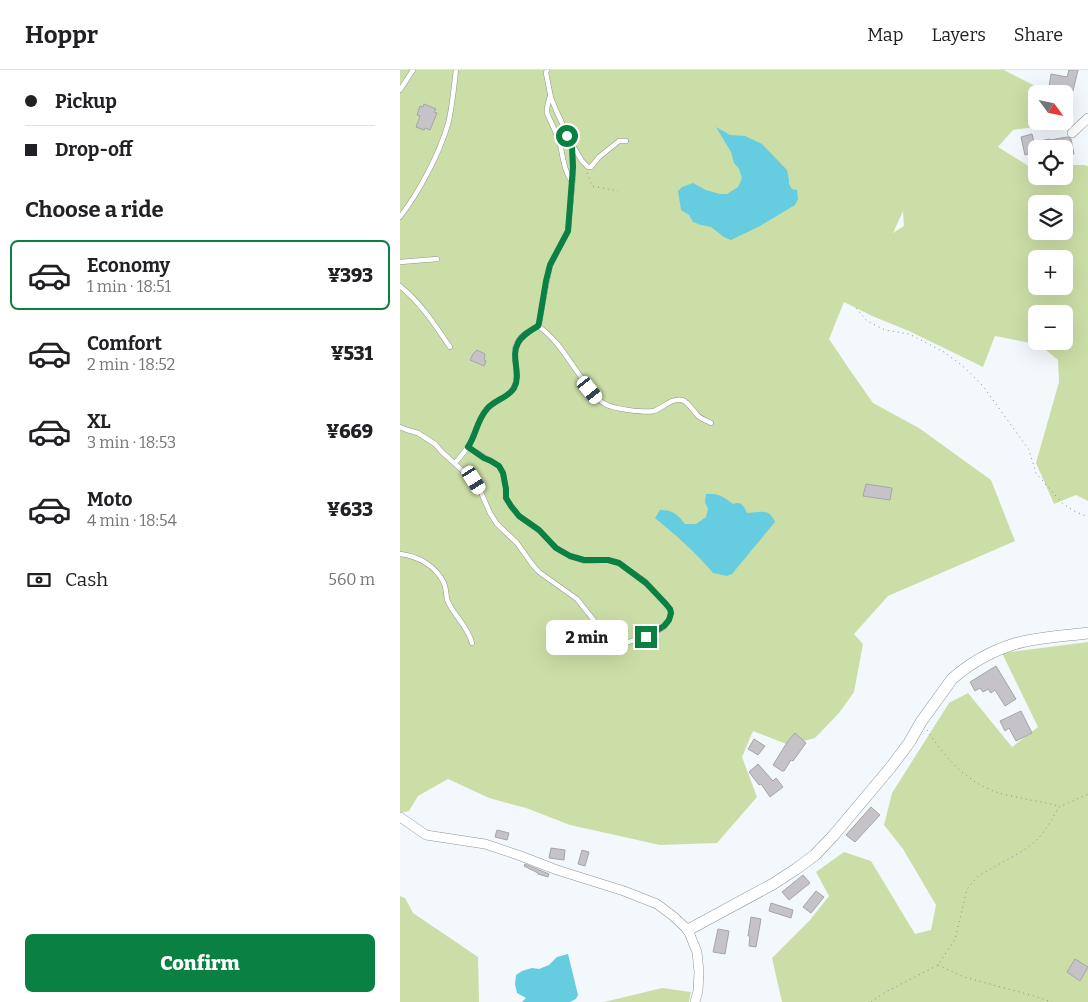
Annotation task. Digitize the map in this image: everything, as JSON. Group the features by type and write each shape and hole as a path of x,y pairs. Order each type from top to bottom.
{"street":[{"path":"1072,133 1088,118"},
{"path":"688,930 773,884 815,855 891,767 952,679 983,658 1012,645 1088,633"},
{"path":"400,817 426,836 484,844 657,904 688,930 697,952 698,991 695,1002"}],"lane":[{"path":"400,90 413,70"},
{"path":"400,217 420,189 448,124 456,70"},
{"path":"546,70 550,94 556,110 572,145 585,165 591,167 599,157 618,141 626,141"},
{"path":"550,94 547,113 560,144 563,164 572,183"},
{"path":"455,463 468,447 481,416 486,409 513,390 518,372 516,358 517,343 523,336 538,326 550,265 568,231 573,167 572,145"},
{"path":"400,262 437,258"},
{"path":"400,286 416,300 450,347"},
{"path":"538,326 554,340 586,385 604,404 617,408 648,412 680,399 686,402 697,415 711,423"},
{"path":"400,427 418,433 435,444 474,480 497,524 517,543 539,572 577,599 604,633 612,640 620,643 629,642 646,637 664,626 669,620 670,609 646,583 619,563 608,560 584,560 570,556 556,548 539,530 519,516 511,506 506,498 503,473 499,466 468,447"},
{"path":"400,554 417,558 427,563 439,576 444,584 451,607 470,635 472,643"}],"path":[{"path":"585,165 592,186 618,191"},
{"path":"856,308 866,321 885,330 908,334 944,352 964,367 983,386 1029,450 1036,472 1062,503 1088,517"},
{"path":"921,722 942,752 962,772 983,786 993,791 1023,799 1047,802 1059,807"},
{"path":"871,1002 884,993 938,965 954,939 967,889 978,876 1035,842 1059,807 1088,794"},
{"path":"938,965 964,978 1052,1002"}],"green space":[{"path":"400,70 1004,70 1033,85 1028,85 1028,128 1013,130 998,147 1028,166 1028,185 1073,185 1073,165 1088,166 1088,501 1076,495 1054,504 1036,463 1059,382 1058,360 1046,350 1073,350 1073,305 1028,305 1028,343 995,336 983,367 844,302 829,339 873,403 919,428 991,480 1015,541 888,596 854,634 863,644 854,692 839,713 815,738 789,745 753,731 742,757 757,797 717,843 660,845 570,825 526,808 489,798 448,779 418,796 409,811 400,813","holes":["903,211 904,226 893,233"]},
{"path":"1088,642 1088,1002 782,1002 772,958 810,920 829,896 816,872 844,852 871,861 915,934 931,930 936,905 903,849 884,825 892,793 949,703 968,693 1012,747 1038,727 1002,653"},
{"path":"400,896 405,898 413,913 478,957 479,1002 400,1002"},
{"path":"662,988 691,992 689,1002 604,1002"}],"water":[{"path":"716,127 730,135 745,136 762,144 787,170 789,184 792,189 797,190 798,199 795,205 760,226 731,240 711,227 693,222 689,215 681,210 678,191 682,187 693,183 706,190 720,194 727,194 738,187 742,178 739,169 734,163 731,152"},
{"path":"706,494 724,497 733,504 740,504 747,513 760,512 770,514 775,522 732,574 727,576 713,573 686,544 655,518 660,510 664,510 674,513 685,524 696,524 706,517 708,509 705,502"},
{"path":"568,954 578,995 576,999 570,1002 522,1002 526,998 517,993 516,975 522,971 532,968 539,969 549,965 557,957"}],"building":[{"path":"1069,70 1078,70 1073,91 1073,85 1049,85 1051,74 1067,77"},
{"path":"424,104 436,109 434,112 437,113 430,130 416,127 420,116 417,115 420,106 423,107"},
{"path":"1032,134 1034,140 1028,140 1028,154 1025,155 1021,137"},
{"path":"1067,137 1071,140 1050,140"},
{"path":"477,350 485,354 484,360 486,361 484,366 470,360"},
{"path":"866,484 892,488 890,500 863,496"},
{"path":"996,666 1016,699 1005,706 995,690 991,693 988,689 983,692 980,688 975,691 970,682"},
{"path":"1021,711 1032,733 1016,741 1009,728 1005,731 1000,721"},
{"path":"795,733 806,743 793,761 791,760 784,771 782,771 773,765"},
{"path":"754,739 765,746 758,755 748,749"},
{"path":"758,764 773,781 776,778 783,787 770,797 749,772"},
{"path":"871,807 880,815 855,842 846,835"},
{"path":"497,830 509,833 507,840 495,837"},
{"path":"551,848 565,850 564,860 549,858"},
{"path":"582,850 589,852 585,866 578,864"},
{"path":"525,864 549,874 548,877 538,874 524,866"},
{"path":"803,875 810,883 789,900 782,892"},
{"path":"816,891 824,897 811,913 803,907"},
{"path":"771,903 793,910 791,918 769,911"},
{"path":"751,917 761,919 756,947 749,946 750,936 748,936"},
{"path":"718,929 729,931 725,954 713,952"},
{"path":"1075,959 1088,967 1080,981 1067,972"}],"route":[{"path":"567,136 572,145 573,167 568,231 550,265 539,323 538,326 523,336 517,343 516,358 518,372 513,390 486,409 481,416 468,447 499,466 503,473 506,498 511,506 519,516 539,530 556,548 577,559 608,560 619,563 641,578 666,604 671,613 669,620 664,626 646,637"}]}
